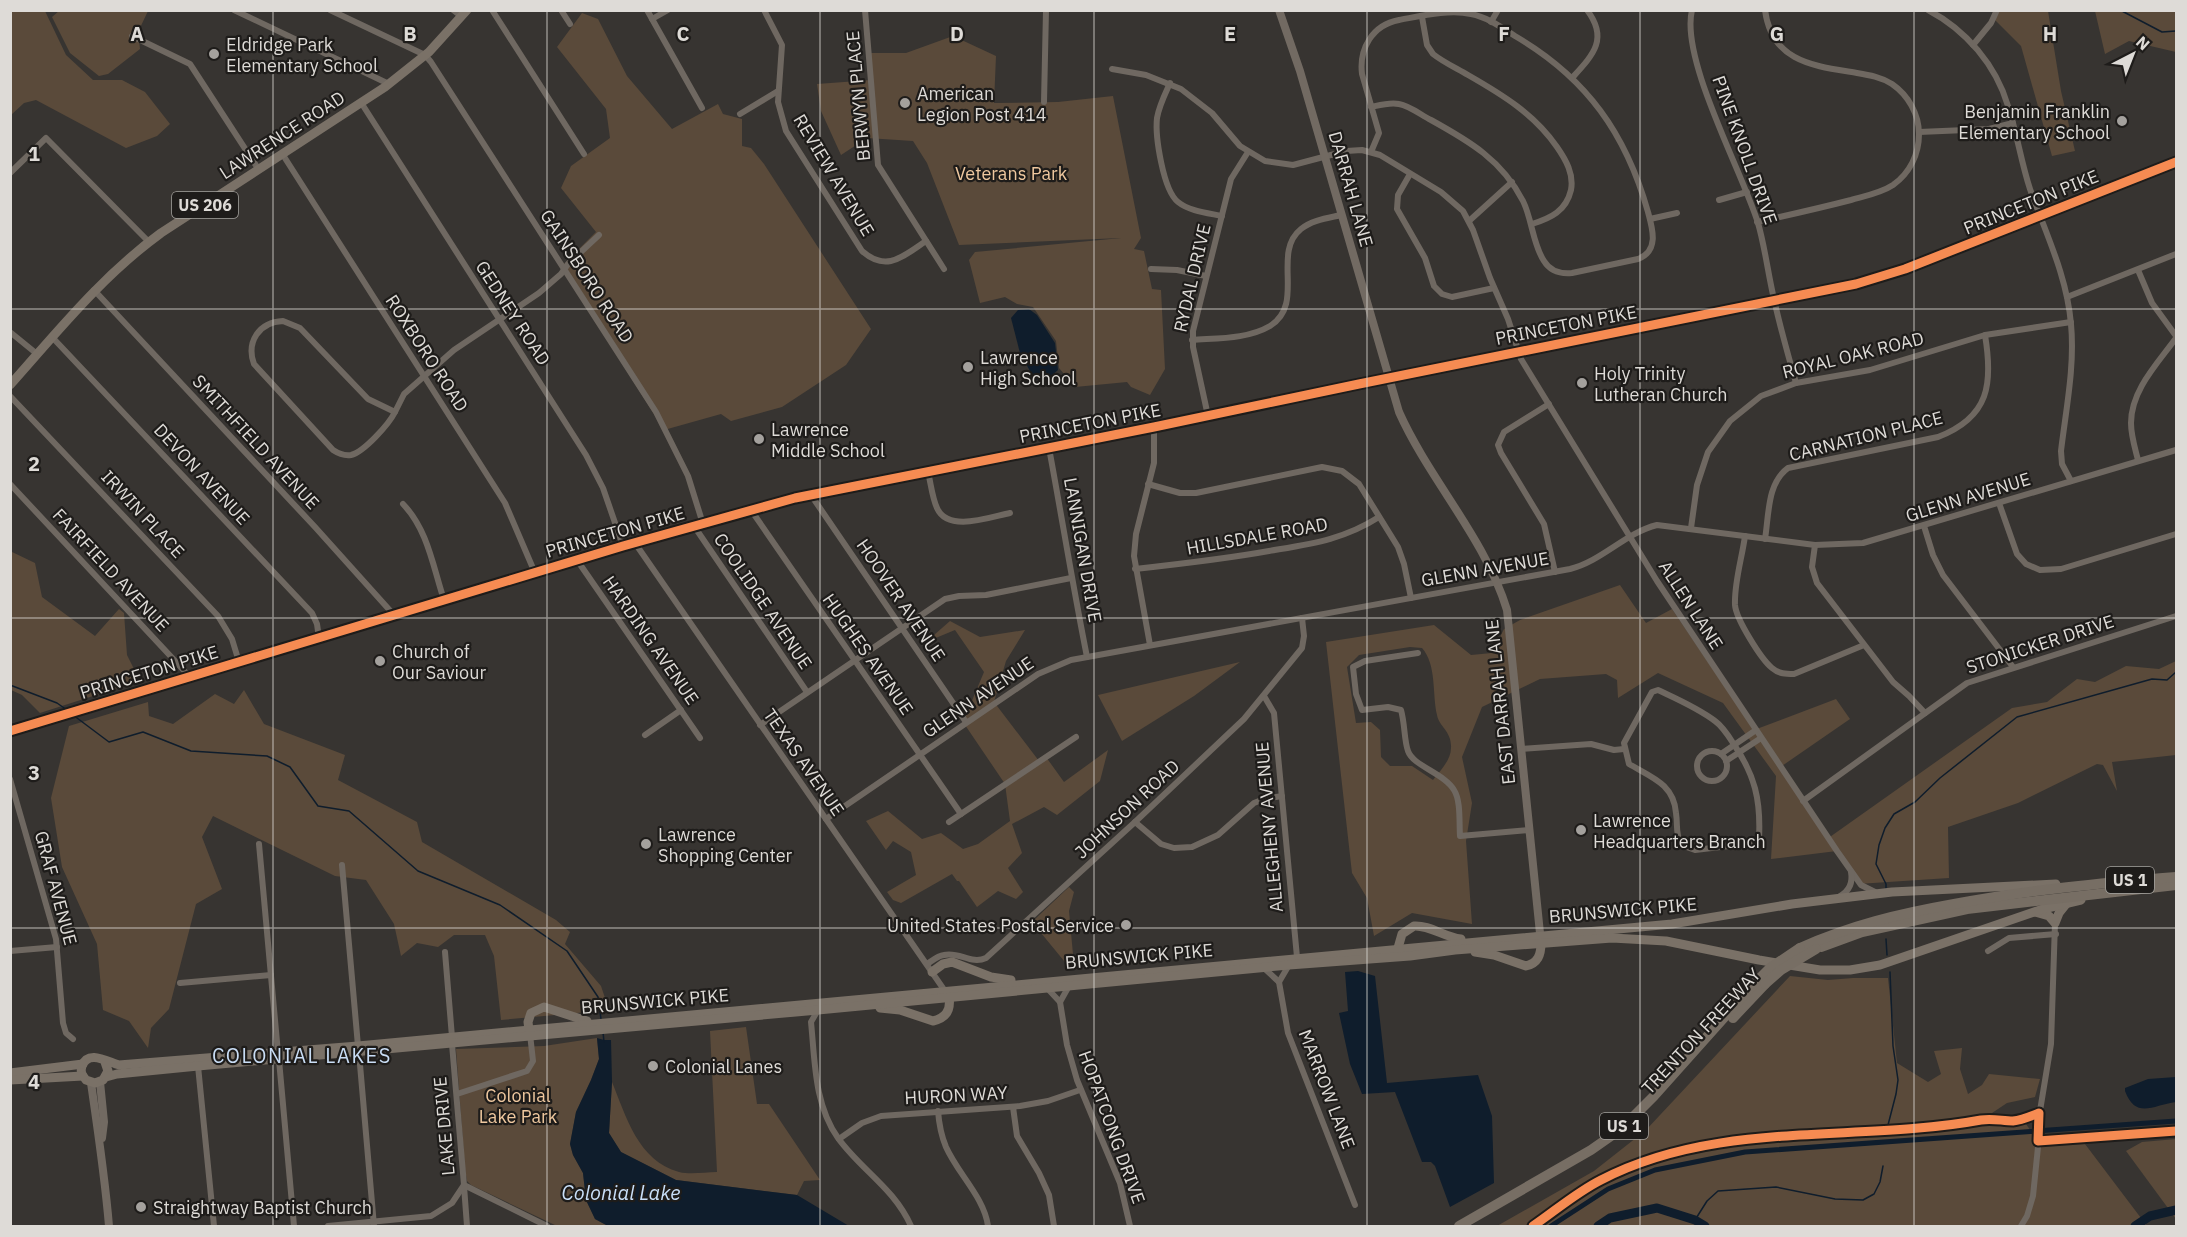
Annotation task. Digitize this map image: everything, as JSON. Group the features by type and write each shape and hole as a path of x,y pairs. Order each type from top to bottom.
{"highway":[{"name":"BRUNSWICK PIKE","path":"2084,884 2176,877"},
{"name":"TRENTON FREEWAY","path":"1459,1227 1591,1150 1621,1129 1654,1096 1754,984 1770,968 1800,948 1836,932 1900,914 2012,893 2084,884"},
{"name":"BRUNSWICK PIKE","path":"2119,891 2176,885"},
{"name":"TRENTON FREEWAY","path":"1473,1227 1584,1162 1620,1138 1659,1101 1766,984 1781,970 1816,949 1863,932 1967,909 2119,891"}],"main road":[{"name":"DARRAH LANE","path":"1279,10 1300,71 1388,378"},
{"name":"LAWRENCE ROAD","path":"10,385 94,290 149,242 362,104 425,56 465,14"},
{"name":"PRINCETON PIKE","path":"10,731 623,546 811,495 1154,428 1873,280 2176,162"},
{"name":"EAST DARRAH LANE","path":"1388,378 1399,412 1410,434 1486,558 1497,582 1510,622 1541,939"},
{"name":"BRUNSWICK PIKE","path":"614,1025 1455,950 1694,921 1880,893 2084,884"},
{"name":"BRUNSWICK PIKE","path":"105,1062 119,1065 278,1056 596,1025 798,1012 1037,982 1297,957 1403,954 1487,940 1652,939 1820,970 1850,970 1880,965 2035,912 2119,891"},
{"path":"2035,912 2049,916 2055,923 2067,903"},
{"path":"1403,954 1402,934 1414,926 1423,926 1456,938 1487,940"},
{"path":"1455,950 1494,955 1526,966 1538,960 1541,952 1541,939"},
{"path":"929,968 952,962 991,977 1037,982"},
{"path":"851,1006 900,1010 933,1021 942,1018 948,1011 947,994"},
{"path":"530,1033 528,1022 531,1013 544,1007 596,1025"},
{"name":"BRUNSWICK PIKE","path":"99,1081 117,1074 278,1056"},
{"path":"82,1076 83,1064 87,1059 93,1057 105,1062 108,1071 99,1081 95,1122 102,1148 109,1227"},
{"path":"10,1073 83,1064"},
{"path":"10,1080 82,1076 99,1081"}],"street":[{"path":"234,10 389,84"},
{"path":"330,10 425,56"},
{"path":"453,10 465,14"},
{"path":"492,10 584,154"},
{"path":"561,10 570,24"},
{"path":"647,10 702,108"},
{"path":"652,19 668,10"},
{"name":"REVIEW AVENUE","path":"764,10 782,45 778,91 780,112 786,131 862,251 878,261 891,261 902,257 926,241"},
{"name":"BERWYN PLACE","path":"865,10 877,162 942,266"},
{"path":"1044,102 1046,10"},
{"path":"1491,22 1498,10"},
{"path":"1572,78 1590,58 1596,46 1596,27 1587,10"},
{"name":"PINE KNOLL DRIVE","path":"1692,10 1691,30 1703,81 1714,115 1747,192 1757,222 1774,300 1796,383"},
{"path":"1757,222 1885,190 1899,180 1911,166 1917,150 1919,132 1917,118 1910,102 1892,84 1876,77 1814,66 1800,61 1773,37 1765,10"},
{"path":"1928,10 1955,28 1973,45 1999,82 2013,123 2025,172 2059,265 2071,322 2071,366 2061,451 2062,464 2071,481"},
{"path":"1973,45 1991,23 1996,10"},
{"path":"1112,69 1146,75 1170,83 1202,104 1248,152 1282,165 1303,164 1354,150 1371,152 1379,133 1371,107 1361,66 1366,45 1375,32 1388,24 1422,17 1461,12 1479,16 1540,51 1572,78 1599,107 1622,142 1637,176 1654,237 1652,246 1643,257 1630,261 1572,273 1553,270 1542,259 1524,203 1512,182 1497,163 1473,144 1406,106 1392,103 1371,107"},
{"path":"1422,17 1427,45 1433,54 1502,94 1520,108 1544,131 1568,165 1572,185 1567,201 1554,215 1532,224"},
{"path":"132,36 190,64 259,170"},
{"name":"GAINSBORO ROAD","path":"425,56 461,107 667,431 688,476 703,524"},
{"path":"1170,83 1159,110 1156,127 1167,185 1173,197 1184,206 1222,216"},
{"path":"740,114 778,91"},
{"name":"GEDNEY ROAD","path":"362,104 586,455 610,506 623,546"},
{"path":"1919,132 1989,129 2013,123"},
{"path":"10,173 46,138 149,242"},
{"name":"RYDAL DRIVE","path":"1208,416 1192,340 1194,320 1231,179 1248,152"},
{"name":"ALLEN LANE","path":"1371,152 1449,197 1469,221 1508,319 1518,352 1630,538 1850,869 1864,887 1880,893"},
{"name":"ROXBORO ROAD","path":"283,155 506,503 535,573"},
{"path":"1410,174 1398,195 1397,209 1425,258 1434,286 1442,294 1452,297 1494,288"},
{"path":"1469,221 1512,182"},
{"path":"1719,200 1747,192"},
{"path":"1650,219 1677,213"},
{"path":"1192,340 1250,334 1275,322 1284,311 1288,300 1289,251 1293,239 1306,225 1341,215"},
{"path":"395,412 368,399 295,324 283,321 272,322 261,328 253,338 251,351 257,369 336,452 350,455 359,451 388,424 395,412 404,394 454,350 539,293 599,235"},
{"path":"2067,297 2176,254"},
{"path":"1151,269 1177,270 1206,276"},
{"path":"2138,270 2152,303 2176,337 2141,387 2133,404 2131,432 2138,460"},
{"name":"SMITHFIELD AVENUE","path":"94,290 394,615"},
{"name":"ROYAL OAK ROAD","path":"1691,528 1697,485 1703,464 1721,431 1749,403 1796,383 1870,370 1985,335 2071,322"},
{"path":"10,332 37,354"},
{"name":"CARNATION PLACE","path":"1765,539 1773,487 1779,476 1788,468 1938,437 1967,421 1979,406 1989,380 1985,335"},
{"name":"DEVON AVENUE","path":"52,337 312,613 317,624 319,638"},
{"name":"IRWIN PLACE","path":"10,396 218,616 232,639 239,662"},
{"path":"1549,404 1504,432 1498,444 1501,453 1544,524 1555,572"},
{"path":"1150,645 1135,569 1136,534 1154,459 1154,428"},
{"name":"LANNIGAN DRIVE","path":"1049,448 1087,657"},
{"name":"GLENN AVENUE","path":"826,819 1048,668 1087,657 1555,572 1585,565 1642,530 1657,525 1815,545 1863,543 2176,450"},
{"path":"1148,484 1180,493 1196,494 1329,467 1342,471 1354,479 1401,556 1411,598"},
{"path":"928,472 937,508 947,520 957,523 1010,513"},
{"name":"FAIRFIELD AVENUE","path":"10,484 190,677"},
{"name":"HOOVER AVENUE","path":"811,495 966,722"},
{"path":"1999,503 2017,554 2026,564 2040,570 2061,569 2176,534"},
{"path":"403,504 422,530 444,600"},
{"name":"HUGHES AVENUE","path":"751,510 961,814"},
{"name":"HILLSDALE ROAD","path":"1135,569 1222,560 1331,540 1357,530 1379,517"},
{"name":"COOLIDGE AVENUE","path":"694,526 807,692"},
{"path":"1924,526 1933,555 1943,575 2013,667"},
{"path":"1745,536 1735,608 1739,621 1773,669 1782,674 1794,674 1864,645"},
{"name":"TEXAS AVENUE","path":"635,543 947,994"},
{"path":"1815,545 1812,567 1815,579 1893,682 1925,713"},
{"name":"HARDING AVENUE","path":"577,560 700,738"},
{"path":"760,725 938,603 951,597 986,595 1071,578"},
{"name":"STONICKER DRIVE","path":"1803,801 1967,683 2176,616"},
{"name":"JOHNSON ROAD","path":"929,968 944,955 956,955 977,961 986,958 1135,822 1244,719 1264,696 1302,648 1304,636 1302,618"},
{"path":"1418,653 1365,661 1353,667 1356,694 1362,710 1388,707 1401,710 1405,723 1408,752 1439,775 1454,790 1460,836 1530,830"},
{"path":"1658,690 1700,710 1718,723 1734,745 1752,774 1760,823 1760,839 1754,843 1695,850 1681,845 1676,833 1677,814 1670,789 1629,764 1624,743 1652,692 1658,690"},
{"name":"ALLEGHENY AVENUE","path":"1264,696 1274,713 1297,957"},
{"path":"645,735 681,710"},
{"path":"1721,754 1756,730"},
{"path":"949,822 1076,737"},
{"path":"1726,761 1761,738"},
{"path":"1522,749 1591,744 1614,750 1624,749"},
{"path":"1711,750 1721,754 1726,761 1726,771 1719,779 1709,781 1700,776 1696,767 1702,754 1711,750"},
{"name":"GRAF AVENUE","path":"10,779 57,947 63,1023 66,1033 73,1039"},
{"path":"1135,822 1161,844 1174,848 1192,847 1218,835 1254,803 1282,796"},
{"path":"259,844 294,1227"},
{"path":"342,865 374,1224"},
{"path":"1836,898 1846,893 1851,885 1850,869"},
{"path":"2021,1227 2033,1196 2038,1123 2052,1035 2055,923"},
{"path":"1988,951 2009,938 2056,934"},
{"path":"10,951 57,947"},
{"name":"LAKE DRIVE","path":"445,952 464,1185 547,1227"},
{"path":"1264,968 1279,982 1289,965"},
{"path":"180,983 271,975"},
{"name":"MARROW LANE","path":"1279,982 1288,1033 1355,1205"},
{"path":"1047,988 1060,1002 1069,986"},
{"name":"HOPATCONG DRIVE","path":"1060,1002 1067,1045 1080,1090 1120,1183 1130,1227"},
{"path":"818,1010 810,1022 820,1101 828,1120 838,1139 894,1198 911,1227"},
{"path":"798,1012 810,1022"},
{"path":"456,1094 527,1071 533,1061 530,1033"},
{"path":"198,1066 214,1227"},
{"name":"HURON WAY","path":"838,1139 862,1123 881,1116 1013,1107 1048,1101 1080,1090"},
{"path":"1013,1107 1017,1136 1039,1173 1048,1195 1054,1227"},
{"path":"938,1111 939,1125 946,1146 983,1208 988,1227"},
{"path":"328,1227 374,1224 431,1216 452,1203 464,1185"},
{"path":"464,1185 467,1227"}],"green space":[{"path":"11,10 45,11 66,55 93,80 122,80 145,92 170,124 157,136 126,148 36,100 24,103 11,115"},
{"path":"59,11 148,11 138,32 140,49 108,74 99,76 70,53 52,17"},
{"path":"1993,11 2048,11 2061,91 2075,151 2052,156 2021,46 1992,17"},
{"path":"2095,11 2176,11 2176,52 2129,41 2105,54"},
{"path":"582,13 598,19 627,76 672,129 718,104 723,114 742,119 742,146 751,148 764,164 871,329 846,365 782,407 731,421 721,414 664,430 561,267 596,232 561,188 571,166 610,138 606,109 557,47"},
{"name":"Veterans Park","path":"953,36 996,56 994,103 1058,102 1113,96 1141,238 1134,249 1144,251 1152,289 1161,290 1165,369 1150,395 1131,387 1127,382 1075,387 1059,368 1056,341 1033,307 1017,304 1005,297 980,303 969,260 975,252 1121,238 959,245 927,163 913,141 867,138 841,155 821,111 817,84 871,80 869,53 906,53"},
{"path":"10,551 35,563 42,597 95,636 119,609 124,613 127,655 140,681 40,713 22,695 11,690"},
{"path":"1620,585 1646,623 1672,609 1754,730 1836,699 1850,719 1779,768 1827,839 2012,708 2047,702 2077,679 2095,682 2126,666 2159,669 2176,661 2176,755 2112,762 2117,791 2103,765 2097,764 2018,803 1948,827 1949,878 1858,884 1837,851 1771,859 1776,776 1723,703 1658,673 1618,698 1617,680 1606,674 1540,679 1482,707 1462,757 1472,803 1466,841 1472,924 1412,913 1374,936 1367,898 1352,873 1326,642 1434,625 1471,655 1492,653 1504,629 1520,620","holes":["1410,647 1422,648 1432,671 1438,719 1448,733 1451,742 1449,757 1433,780 1412,766 1390,766 1381,757 1380,730 1371,722 1356,723 1347,667 1359,655"]},
{"path":"950,621 980,637 1025,630 1006,661 994,702 1039,761 1046,757 1064,782 1108,750 1100,781 1057,815 1044,807 1012,824 1022,853 1008,868 1023,892 1016,899 998,891 977,907 952,874 901,903 893,900 887,892 916,875 911,852 893,841 886,850 866,821 888,811 922,839 941,833 963,849 978,844 1010,821 1005,784 963,722 984,672 955,630 926,642"},
{"path":"1240,662 1194,696 1122,741 1098,695"},
{"path":"244,690 264,724 345,755 338,780 417,822 422,842 556,920 570,932 565,944 601,986 609,1010 501,1020 494,956 485,935 454,935 438,947 417,943 401,956 394,924 366,880 335,876 213,816 202,837 222,889 196,904 169,1009 151,1028 148,1048 129,1021 103,1010 97,944 62,867 51,798 69,726 148,702 149,716 173,724 215,694 234,704"},
{"path":"1069,887 1074,892 1069,911 1074,965 1069,967 1032,922"},
{"path":"1790,976 1828,980 1888,978 1897,1063 1928,1082 1941,1074 1934,1051 1962,1048 1960,1069 1968,1094 1982,1085 1989,1074 2040,1079 2035,1097 2007,1103 1989,1115 2009,1118 2028,1114 2026,1124 2042,1147 2045,1144 2085,1144 2147,1226 1497,1226 1594,1171 1646,1130"},
{"path":"746,1027 757,1104 769,1104 820,1180 804,1181 797,1195 676,1180 621,1152 609,1133 612,1082 635,1136 653,1158 679,1172 717,1172 710,1031"},
{"name":"Colonial Lake Park","path":"597,1038 599,1059 576,1112 570,1144 583,1173 586,1200 595,1219 608,1226 557,1226 471,1185 467,1181 465,1169 456,1049 544,1046"},
{"path":"2176,1139 2176,1219 2126,1151 2142,1142"}],"water":[{"path":"1029,309 1037,315 1055,343 1058,370 1051,376 1035,380 1020,353 1011,318 1018,310"},
{"path":"1358,971 1375,976 1387,1083 1478,1075 1492,1116 1494,1183 1450,1207 1435,1166 1431,1162 1422,1162 1395,1092 1362,1094 1350,1064 1339,1013 1348,1011 1345,972"},
{"name":"Colonial Lake","path":"597,1038 611,1040 612,1082 609,1133 621,1152 676,1180 797,1195 849,1226 608,1226 595,1219 586,1200 583,1173 570,1144 576,1112 599,1059"},
{"path":"2176,1077 2176,1102 2140,1108 2129,1100 2125,1091 2125,1088 2148,1079"}],"waterway":[{"path":"2120,10 2162,32 2176,31"},
{"path":"1886,890 1886,884 1876,864 1885,828 1894,814 1915,802 1940,778 2017,717 2152,679 2167,680 2176,672"},
{"path":"10,685 57,703 67,710"},
{"path":"73,715 109,742 143,732 191,751 267,756 290,767 318,806 349,811 418,871 500,905 567,951 598,997 601,1019"},
{"path":"1886,939 1887,955"},
{"path":"1888,1125 1898,1080 1893,1046 1890,972"},
{"path":"603,1032 604,1042"},
{"path":"1551,1226 1608,1189 1655,1170 1745,1152 2176,1121"},
{"path":"1695,1220 1707,1201 1718,1191 1776,1187 1835,1199 1863,1200 1874,1194 1880,1182 1883,1166"},
{"path":"1598,1226 1610,1218 1657,1208 1695,1220 1705,1226"},
{"path":"2135,1226 2150,1216 2176,1210"}],"cycle path":[{"path":"10,731 623,546 795,498 1856,284 1905,269 2176,162"},
{"path":"1533,1226 1592,1185 1646,1161 1692,1148 1740,1140 1934,1127 1985,1119 2013,1121 2039,1113 2038,1141 2176,1131"}],"place":[{"name":"Eldridge Park Elementary School","path":"214,54"},
{"name":"American Legion Post 414","path":"905,103"},
{"name":"Benjamin Franklin Elementary School","path":"2122,121"},
{"name":"Lawrence High School","path":"968,367"},
{"name":"Holy Trinity Lutheran Church","path":"1582,383"},
{"name":"Lawrence Middle School","path":"759,439"},
{"name":"Church of Our Saviour","path":"380,661"},
{"name":"Lawrence Headquarters Branch","path":"1581,830"},
{"name":"Lawrence Shopping Center","path":"646,844"},
{"name":"United States Postal Service","path":"1126,925"},
{"name":"Colonial Lanes","path":"653,1066"},
{"name":"Straightway Baptist Church","path":"141,1207"}],"district":[{"name":"COLONIAL LAKES","path":"302,1055"}]}
